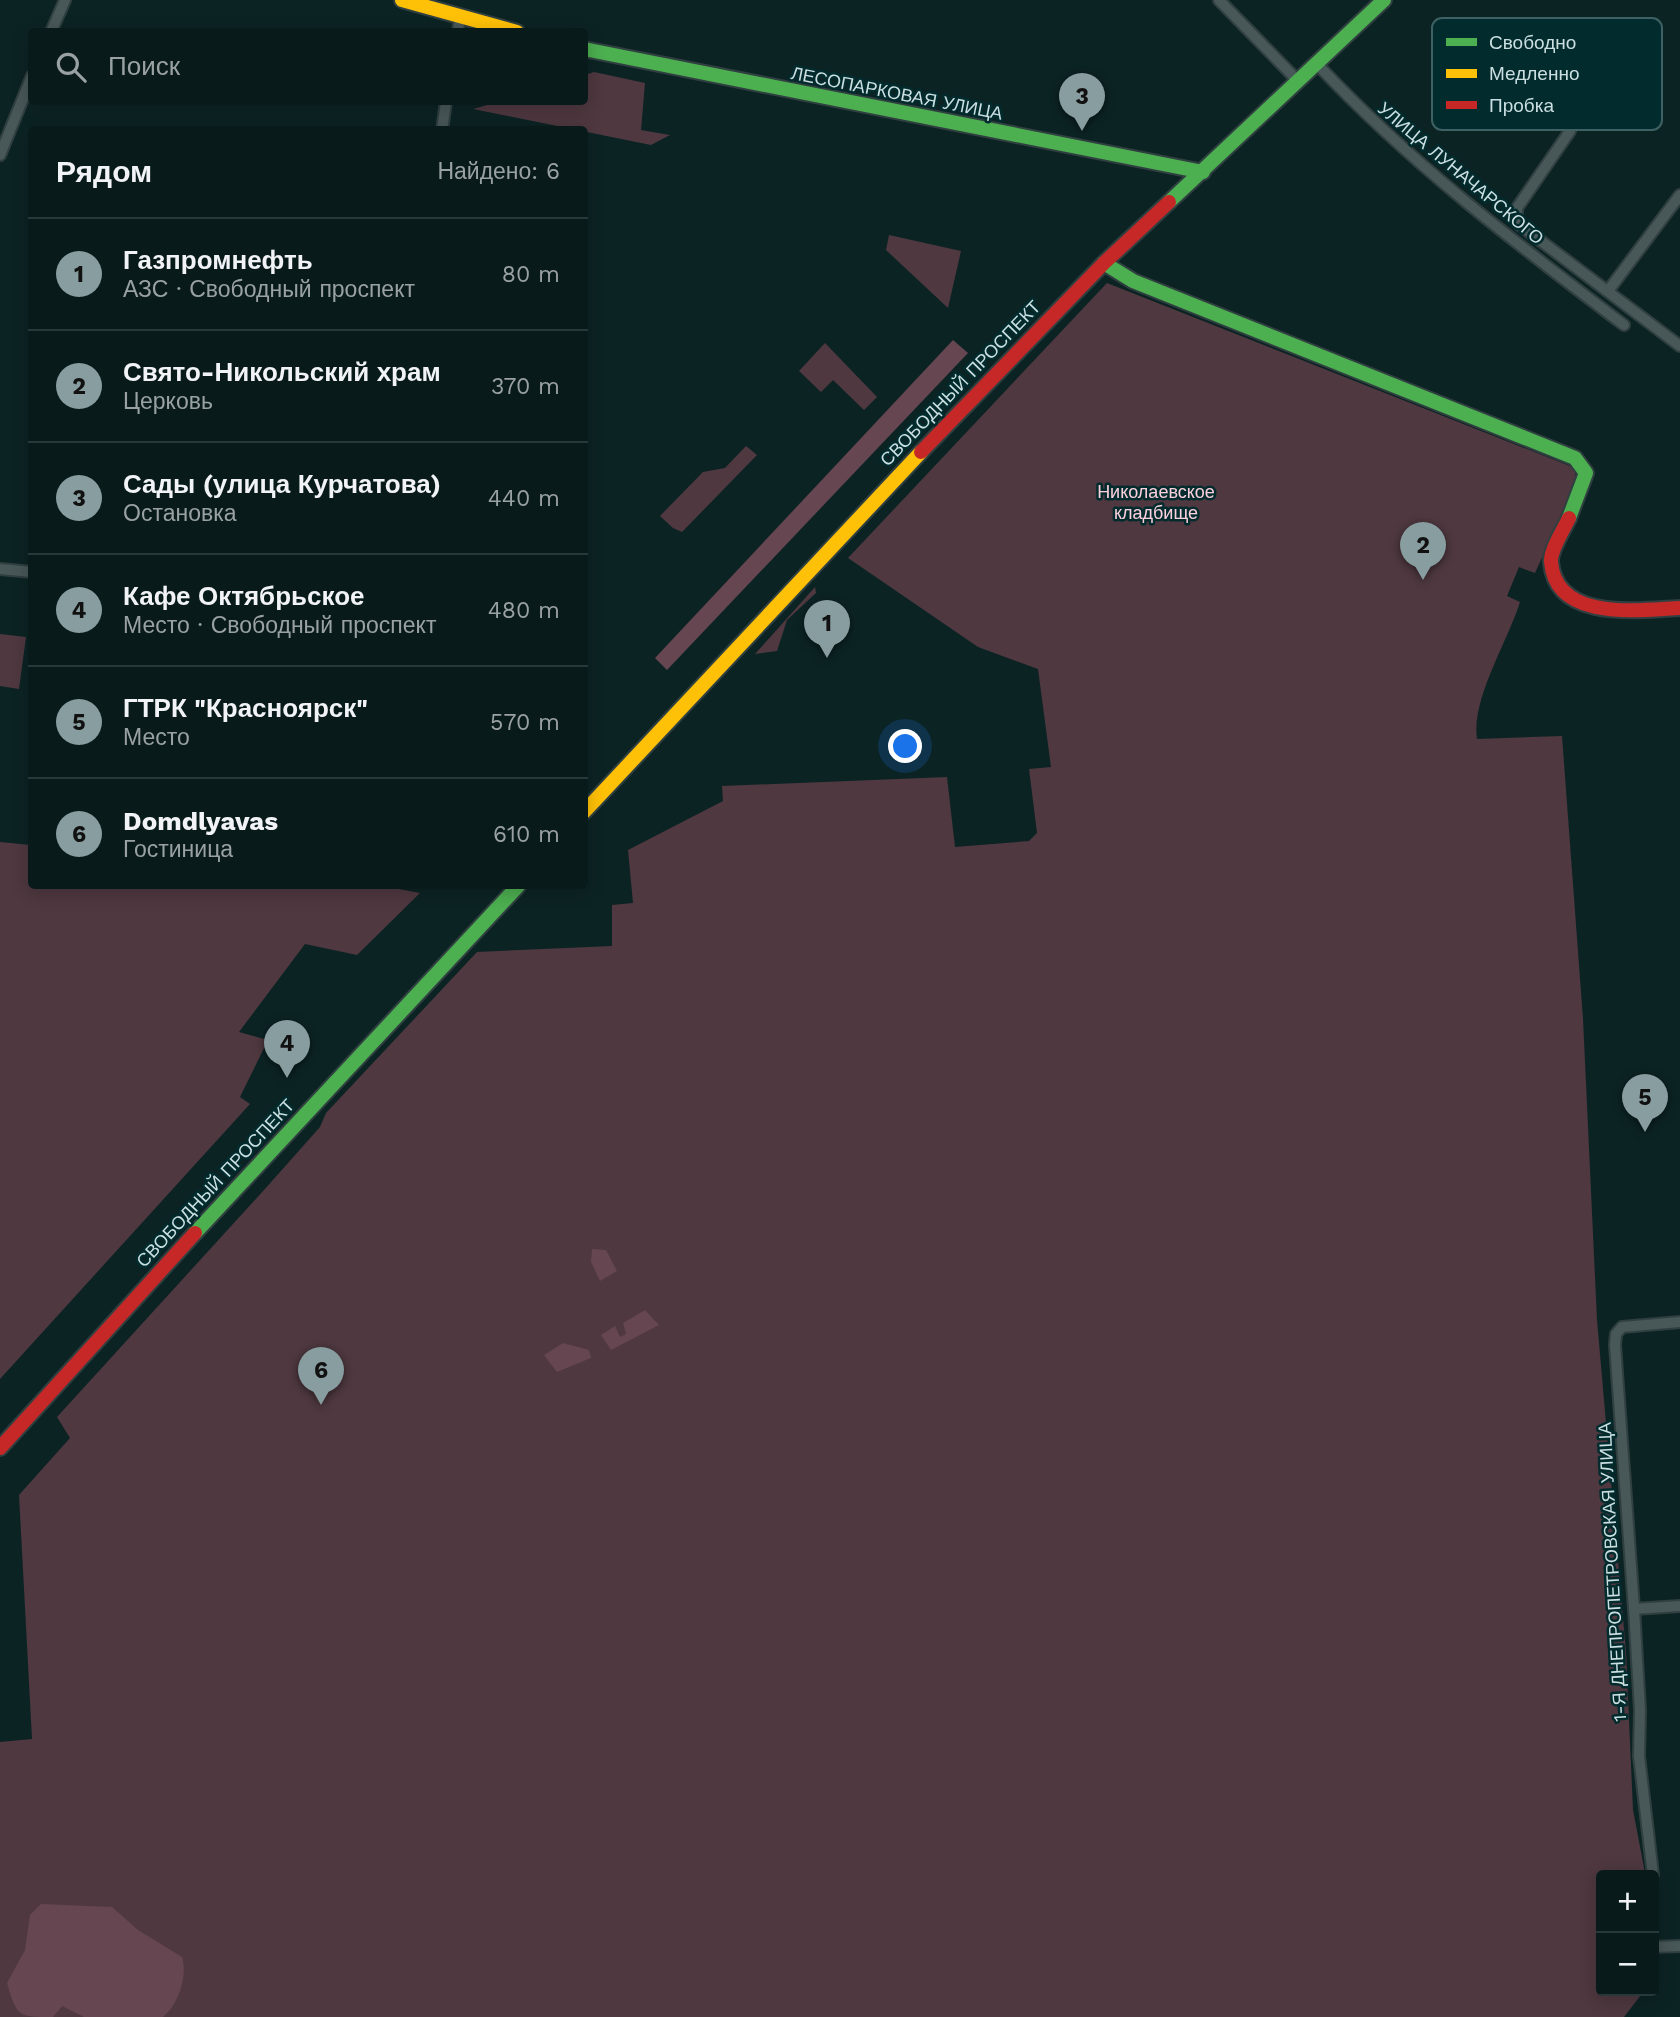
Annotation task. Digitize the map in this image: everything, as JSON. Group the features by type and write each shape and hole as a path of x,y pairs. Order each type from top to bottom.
{"main road":[{"path":"402,0 428,3 504,28"},
{"name":"СВОБОДНЫЙ ПРОСПЕКТ","path":"588,808 910,462 1104,263 1384,0"},
{"name":"ЛЕСОПАРКОВАЯ УЛИЦА","path":"588,50 1203,172"},
{"path":"1104,263 1133,281 1575,458 1586,473 1583,488 1550,560 1551,571 1558,587 1568,596 1608,611 1680,608"},
{"name":"СВОБОДНЫЙ ПРОСПЕКТ","path":"0,1448 515,889"}],"street":[{"path":"53,28 65,0"},
{"path":"1219,0 1299,82"},
{"path":"458,28 460,15"},
{"name":"УЛИЦА ЛУНАЧАРСКОГО","path":"1317,64 1362,112 1478,214 1624,325"},
{"path":"0,155 28,86"},
{"path":"443,126 446,105"},
{"name":"УЛИЦА ЛУНАЧАРСКОГО","path":"1570,131 1517,208 1517,223 1680,346"},
{"path":"1608,290 1680,195"},
{"path":"0,569 28,572"},
{"name":"1-Я ДНЕПРОПЕТРОВСКАЯ УЛИЦА","path":"1652,1870 1639,1756 1640,1710 1616,1335 1622,1327 1680,1322"},
{"path":"1634,1609 1680,1605"},
{"path":"1659,1947 1680,1946"}],"green space":[{"path":"594,72 645,83 641,130 670,135 651,145 588,132 588,126 557,126 473,109 487,105 588,105 588,74"},
{"path":"889,235 961,251 948,308 886,250"},
{"name":"Николаевское кладбище","path":"1107,283 1575,468 1576,483 1535,573 1519,567 1507,596 1520,602 1485,688 1477,723 1477,739 1562,736 1583,1019 1597,1320 1626,1652 1633,1810 1644,1870 1596,1870 1596,1996 1640,1996 1624,2017 0,2017 0,1742 32,1739 19,1495 70,1438 57,1417 320,1127 326,1113 477,952 612,946 612,905 633,903 628,850 723,801 722,786 947,777 955,847 1029,841 1037,833 1029,769 1051,767 1038,669 978,647 848,558"},
{"path":"825,343 877,397 864,410 833,380 821,392 799,371"},
{"path":"746,446 757,455 682,532 660,516 703,472 725,468"},
{"path":"815,587 816,593 787,620 777,651 755,654"},
{"path":"0,634 26,637 19,689 0,686"},
{"path":"0,842 28,845 28,889 399,889 420,893 357,955 305,944 239,1032 268,1040 240,1097 250,1104 0,1379"}],"shaded area":[{"path":"953,340 968,353 667,670 655,658"},
{"path":"592,1249 606,1250 617,1271 600,1281 591,1262"},
{"path":"645,1310 659,1325 611,1350 601,1335 615,1326 620,1337 626,1334 623,1323"},
{"path":"563,1343 589,1350 591,1358 557,1372 544,1355"},
{"path":"41,1904 112,1907 138,1930 182,1957 183,1981 168,2012 163,2017 84,2017 62,2006 53,2017 21,2013 13,2003 7,1983 25,1950 30,1915"}],"traffic: fast":[{"path":"1169,202 1384,0"},
{"path":"588,50 1203,172"},
{"path":"1104,263 1133,281 1575,458 1586,473 1569,518"},
{"path":"195,1233 515,889"}],"traffic: slow":[{"path":"402,0 503,28"},
{"path":"588,808 921,452"}],"traffic: jam":[{"path":"921,452 1104,263 1169,202"},
{"path":"1569,518 1551,557 1556,581 1568,595 1583,603 1602,608 1680,608"},
{"path":"0,1448 195,1233"}],"place":[{"name":"Сады (улица Курчатова)","path":"1082,131"},
{"name":"Свято-Никольский храм","path":"1423,580"},
{"name":"Газпромнефть","path":"827,658"},
{"name":"Кафе Октябрьское","path":"287,1078"},
{"name":"ГТРК \"Красноярск\"","path":"1645,1132"},
{"name":"Domdlyavas","path":"321,1405"}]}
